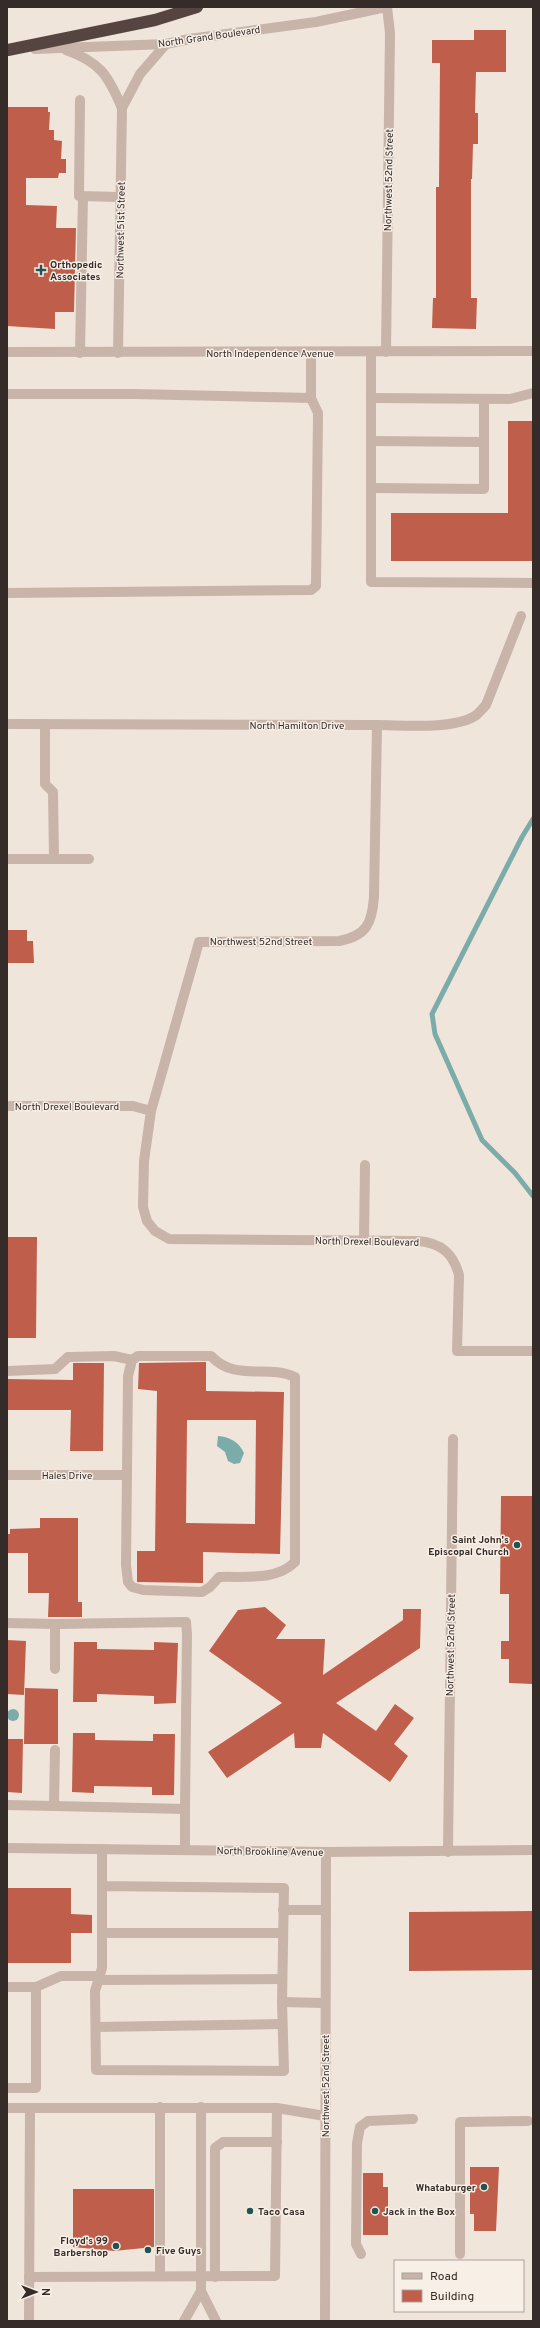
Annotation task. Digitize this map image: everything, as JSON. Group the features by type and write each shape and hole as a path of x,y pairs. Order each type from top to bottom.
{"highway":[{"path":"8,50 155,20 197,7"}],"street":[{"name":"North Grand Boulevard","path":"8,50 166,44 316,22 386,7"},
{"name":"Northwest 52nd Street","path":"386,7 390,32 386,352"},
{"name":"Northwest 51st Street","path":"122,108 140,74 166,44"},
{"name":"Northwest 51st Street","path":"60,48 86,57 101,70 112,85 122,108 118,353"},
{"path":"80,100 79,196 120,197"},
{"path":"80,353 83,196"},
{"name":"North Independence Avenue","path":"7,352 118,353 533,351"},
{"path":"7,593 310,590 316,586 318,413 310,398 310,352"},
{"path":"371,352 371,582 533,583"},
{"path":"371,398 510,399 533,393"},
{"path":"7,394 133,394 310,398"},
{"path":"371,488 484,489 484,399"},
{"path":"371,441 484,442"},
{"name":"North Hamilton Drive","path":"7,724 438,725 458,722 475,716 486,705 521,616"},
{"path":"45,724 45,784 53,792 54,858"},
{"name":"Northwest 52nd Street","path":"155,1231 147,1221 143,1208 144,1162 151,1111 199,942 339,941 350,939 361,934 368,925 374,897 377,725"},
{"path":"7,859 88,858"},
{"name":"North Drexel Boulevard","path":"7,1106 133,1106 151,1111"},
{"path":"364,1240 365,1165"},
{"name":"North Drexel Boulevard","path":"155,1231 169,1239 181,1240 364,1240 429,1242 441,1246 450,1254 456,1263 458,1275 457,1351 533,1351"},
{"path":"7,1371 55,1369 68,1357 114,1356 132,1360"},
{"path":"138,1356 211,1356 218,1363 230,1370 285,1373 295,1377 295,1562 287,1570 267,1576 219,1577 210,1587 202,1592 143,1590 132,1587 128,1582 126,1565 127,1475 128,1376 132,1360 138,1356"},
{"name":"Northwest 52nd Street","path":"448,1852 453,1438"},
{"name":"Hales Drive","path":"7,1475 127,1475"},
{"path":"7,1623 55,1624 186,1622 185,1850"},
{"path":"55,1624 55,1669"},
{"path":"54,1806 55,1750"},
{"path":"7,1805 186,1809"},
{"name":"North Brookline Avenue","path":"7,1848 326,1852 533,1850"},
{"path":"102,1849 102,1886 102,1968 95,1991 96,2070 284,2070 282,2024 284,1888 102,1886"},
{"name":"Northwest 52nd Street","path":"325,2321 326,1852"},
{"path":"284,1910 326,1910"},
{"path":"102,1933 283,1933"},
{"path":"7,1987 36,1987 61,1976 99,1978 282,1979"},
{"path":"7,2088 36,2088 36,1987"},
{"path":"282,2002 325,2003"},
{"path":"96,2027 282,2024"},
{"path":"160,2107 160,2276"},
{"path":"201,2107 201,2291 216,2321"},
{"path":"7,2108 277,2108 325,2116"},
{"path":"28,2321 30,2108"},
{"path":"29,2277 275,2276 277,2108"},
{"path":"361,2254 356,2244 357,2143 360,2127 368,2121 413,2118"},
{"path":"460,2254 460,2122 528,2121"},
{"path":"216,2277 216,2148 223,2142 277,2142"},
{"path":"184,2321 201,2291"}],"water":[{"path":"218,1436 230,1439 240,1446 244,1453 240,1463 234,1464 228,1461 225,1452 217,1446"},
{"path":"11,1709 15,1709 19,1715 15,1721 11,1721 7,1717 7,1713"}],"building":[{"path":"474,30 506,30 506,72 476,72 475,113 478,113 478,144 473,144 471,179 471,298 477,298 476,329 432,328 433,298 436,298 436,187 439,187 440,63 432,63 432,40 474,40"},
{"name":"Orthopedic Associates","path":"7,107 48,107 48,112 50,112 49,130 54,130 54,140 62,141 61,159 66,159 66,173 59,173 58,178 26,178 26,205 57,206 56,228 76,228 74,312 55,312 55,329 7,326"},
{"path":"508,421 533,421 533,561 391,561 391,513 508,513"},
{"path":"7,930 27,930 27,941 33,941 34,963 7,963"},
{"path":"7,1237 37,1237 36,1338 7,1338"},
{"path":"206,1362 206,1391 284,1392 280,1554 203,1552 203,1583 137,1582 137,1551 155,1551 157,1391 138,1389 139,1363","holes":["187,1420 256,1420 255,1524 186,1523"]},
{"path":"73,1363 104,1363 103,1451 70,1451 71,1410 7,1410 7,1379 73,1380"},
{"name":"Saint John's Episcopal Church","path":"501,1496 533,1496 533,1684 509,1683 509,1659 501,1659 501,1641 509,1641 509,1594 500,1594"},
{"path":"40,1518 78,1518 78,1602 82,1602 82,1617 48,1617 49,1593 28,1593 28,1553 7,1553 7,1534 10,1534 10,1529 40,1528"},
{"path":"265,1607 286,1625 276,1639 325,1639 323,1675 403,1620 403,1609 421,1609 420,1648 336,1703 376,1731 395,1704 414,1718 394,1744 408,1756 390,1782 323,1733 321,1748 295,1748 294,1733 227,1778 208,1752 282,1703 209,1651 238,1610"},
{"path":"7,1640 26,1641 24,1695 7,1694"},
{"path":"74,1642 97,1642 97,1649 154,1650 154,1642 178,1643 176,1703 154,1704 154,1696 97,1694 97,1702 73,1702"},
{"path":"25,1688 58,1689 58,1744 24,1744"},
{"path":"73,1733 95,1733 95,1740 153,1741 153,1734 175,1734 174,1795 152,1795 152,1787 94,1786 94,1793 72,1792"},
{"path":"7,1739 23,1739 22,1793 7,1792"},
{"path":"7,1888 71,1888 71,1914 92,1915 92,1933 71,1933 71,1963 7,1963"},
{"path":"533,1911 533,1970 409,1971 409,1912"},
{"name":"Whataburger","path":"470,2167 499,2167 496,2231 474,2231 474,2214 470,2214"},
{"name":"Jack in the Box","path":"363,2173 383,2173 383,2187 388,2187 388,2235 363,2235"},
{"path":"73,2189 154,2189 154,2247 114,2251 73,2247"}],"waterway":[{"path":"533,819 522,837 432,1014 435,1034 482,1140 515,1173 533,1196"}],"place":[{"name":"Orthopedic Associates","path":"41,270"},
{"name":"Saint John's Episcopal Church","path":"517,1545"},
{"name":"Whataburger","path":"484,2187"},
{"name":"Taco Casa","path":"250,2211"},
{"name":"Jack in the Box","path":"375,2211"},
{"name":"Floyd's 99 Barbershop","path":"116,2246"},
{"name":"Five Guys","path":"148,2250"}]}
